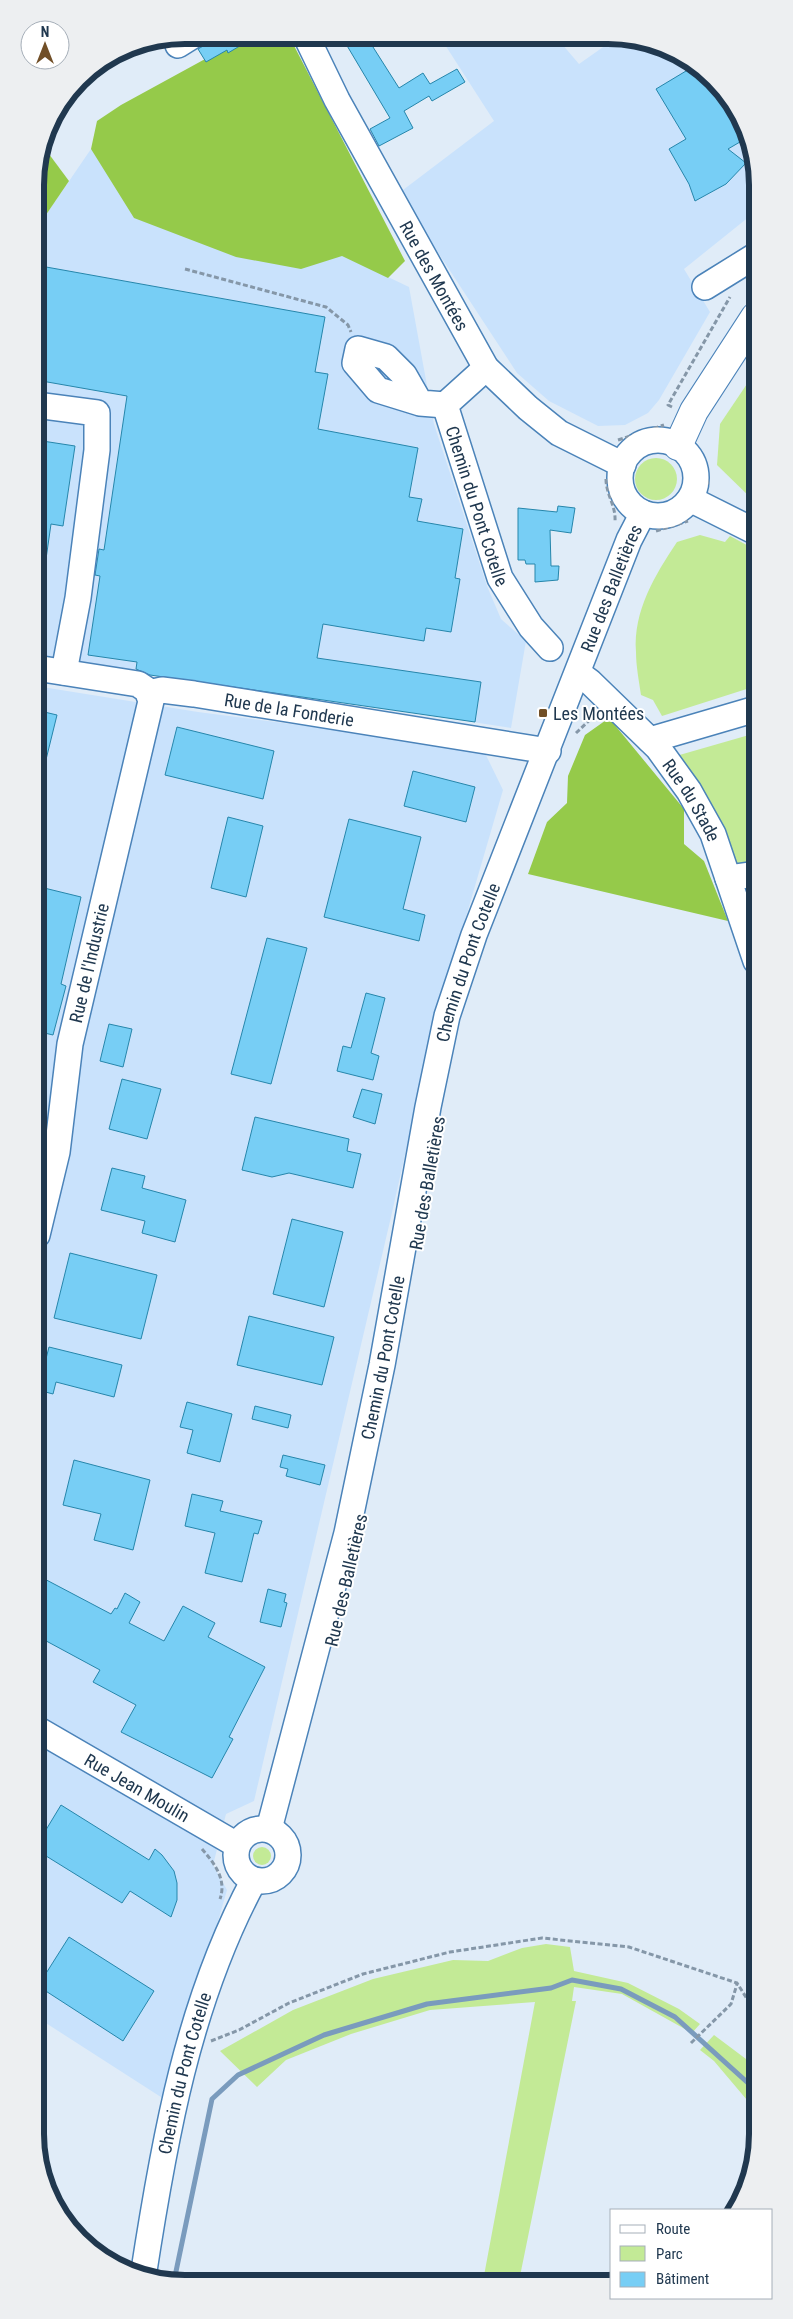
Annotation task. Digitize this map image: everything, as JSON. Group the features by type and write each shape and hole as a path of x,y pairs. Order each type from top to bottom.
{"main road":[{"path":"681,440 694,411 749,326"}],"street":[{"name":"Rue des Montées","path":"310,44 337,100 486,368 528,408 559,433 614,469"},
{"path":"705,287 749,260"},
{"path":"358,349 355,363 378,390 420,403 445,405"},
{"name":"Chemin du Pont Cotelle","path":"486,368 445,405 500,578 531,627 550,648"},
{"path":"44,406 97,414 97,450 78,598 64,672"},
{"path":"697,504 696,472 681,440 646,442 634,449 614,469 620,477 622,490 647,524 655,516 670,514 697,504 749,529"},
{"name":"Rue des Balletières","path":"579,668 629,540 647,524"},
{"name":"Chemin du Pont Cotelle","path":"269,1829 347,1533 382,1365 426,1116 447,1016 474,935 548,751 579,668"},
{"name":"Rue du Stade","path":"579,668 650,740 672,766 693,798 713,834 749,935"},
{"name":"Rue de la Fonderie","path":"44,669 138,684 149,693 162,690 194,694 548,751"},
{"name":"Rue de l'Industrie","path":"44,1206 57,1152 70,1044 151,701 149,693"},
{"path":"650,740 749,711"},
{"path":"728,878 749,875"},
{"name":"Rue Jean Moulin","path":"44,1733 237,1845"},
{"path":"261,1828 269,1829 276,1833 287,1846 287,1862 278,1875 262,1881 254,1880 240,1870 236,1862 237,1845 246,1833 261,1828"},
{"name":"Chemin du Pont Cotelle","path":"144,2269 174,2100 187,2052 212,1970 237,1910 254,1880"}],"path":[{"path":"185,269 326,307 348,325 358,349"},
{"path":"676,410 668,405 732,292"},
{"path":"612,440 681,440 697,504 647,524"},
{"path":"614,469 607,489 615,513 615,525"},
{"path":"579,722 572,736 612,702"},
{"path":"187,2052 239,2030 289,2003 363,1974 450,1952 542,1938 630,1947 738,1983 749,2001"},
{"path":"692,2043 731,2004 738,1983"}],"shaded area":[{"path":"444,44 562,44 579,64 607,44 636,46 654,51 679,63 708,85 720,99 739,131 747,157 749,217 684,269 710,312 659,400 648,413 625,425 598,426 549,401 517,373 399,193 494,121"},
{"path":"91,149 342,255 409,287 434,424 487,586 501,619 526,641 511,728 44,656 44,218"},
{"path":"44,687 198,712 483,749 503,790 433,1030 254,1801 226,1814 213,1865 227,1890 182,2046 164,2099 44,2022"}],"green space":[{"path":"233,44 293,44 405,261 388,278 342,256 301,269 236,257 134,218 91,149 97,121 121,105"},
{"path":"48,153 69,181 44,218 44,176"},
{"path":"749,381 749,496 717,465 720,424"},
{"path":"660,458 668,461 674,467 677,479 674,491 668,497 652,500 644,497 638,491 635,475 638,467 644,461"},
{"path":"700,535 725,542 730,536 749,546 749,688 662,716 653,700 641,695 636,657 636,637 638,622 647,594 677,542"},
{"path":"609,718 684,809 684,844 704,861 728,921 528,874 547,822 567,803 568,776 585,735"},
{"path":"749,735 749,865 737,865 676,756"},
{"path":"258,1847 266,1847 271,1852 269,1863 258,1865 253,1860 253,1852"},
{"path":"546,1944 570,1947 574,1971 628,1983 679,2009 700,2024 692,2033 622,1994 574,1987 572,2001 576,2001 520,2275 484,2275 535,2002 430,2010 351,2034 286,2060 257,2087 220,2051 293,2010 373,1979 453,1960 488,1961 522,1948"},
{"path":"714,2035 749,2061 749,2102 714,2061 700,2050"}],"building":[{"path":"207,44 243,44 228,53 227,50 206,62 198,49"},
{"path":"346,44 371,44 399,88 423,73 430,84 457,69 465,82 432,101 429,96 404,111 413,128 379,146 370,129 390,118"},
{"path":"689,69 708,85 720,99 730,114 742,139 728,149 746,163 726,184 695,201 689,184 669,149 686,139 656,89"},
{"path":"44,267 325,317 315,372 328,374 318,429 418,448 409,497 422,499 417,521 463,529 455,578 460,579 451,632 426,628 424,641 323,624 317,658 481,682 475,722 150,675 136,669 137,662 88,655 100,576 95,575 99,549 104,550 127,396 44,381"},
{"path":"44,441 75,446 63,526 51,524 44,573"},
{"path":"558,506 575,508 571,533 550,530 551,566 559,566 558,580 535,582 535,564 526,564 525,560 518,560 518,508 557,512"},
{"path":"44,712 57,715 44,768"},
{"path":"177,727 274,751 263,799 165,775"},
{"path":"413,771 475,787 466,822 404,806"},
{"path":"228,817 263,826 246,897 211,888"},
{"path":"349,819 421,837 403,909 425,915 419,941 324,917"},
{"path":"44,888 81,897 61,984 66,986 53,1035 44,1033"},
{"path":"267,938 307,948 271,1084 231,1074"},
{"path":"366,993 385,998 371,1053 379,1056 373,1080 337,1071 343,1046 351,1048"},
{"path":"109,1024 132,1029 123,1067 100,1061"},
{"path":"122,1079 161,1089 147,1139 109,1129"},
{"path":"362,1089 382,1094 375,1124 353,1117"},
{"path":"255,1117 349,1139 347,1151 361,1154 353,1188 289,1173 272,1177 242,1170"},
{"path":"112,1168 145,1176 142,1188 186,1200 175,1242 142,1233 145,1221 101,1210"},
{"path":"292,1219 343,1232 324,1307 273,1294"},
{"path":"70,1253 157,1275 141,1339 54,1318"},
{"path":"249,1316 334,1337 322,1385 237,1365"},
{"path":"49,1347 122,1365 114,1397 56,1382 53,1394 44,1392 44,1367"},
{"path":"187,1402 232,1414 220,1462 187,1453 193,1430 180,1427"},
{"path":"255,1406 291,1415 288,1428 252,1419"},
{"path":"283,1455 325,1465 320,1485 286,1476 288,1469 280,1467"},
{"path":"74,1460 150,1480 133,1550 94,1540 101,1514 63,1505"},
{"path":"192,1494 223,1501 220,1511 262,1521 258,1534 254,1533 242,1582 205,1573 215,1533 185,1526"},
{"path":"44,1579 111,1614 115,1608 117,1609 125,1593 140,1602 129,1623 164,1641 183,1606 215,1623 208,1637 265,1667 229,1737 233,1739 212,1778 121,1732 136,1705 93,1682 100,1670 44,1640"},
{"path":"268,1589 286,1594 284,1602 287,1603 281,1627 260,1622"},
{"path":"61,1805 149,1860 155,1849 174,1871 177,1883 177,1900 171,1917 130,1891 122,1903 44,1855 44,1833"},
{"path":"69,1937 154,1991 123,2041 44,1990 44,1977"}],"waterway":[{"path":"175,2274 212,2099 238,2075 324,2035 427,2004 551,1988 572,1980 621,1989 675,2017 749,2084"}],"place":[{"name":"Les Montées","path":"543,713"}]}
